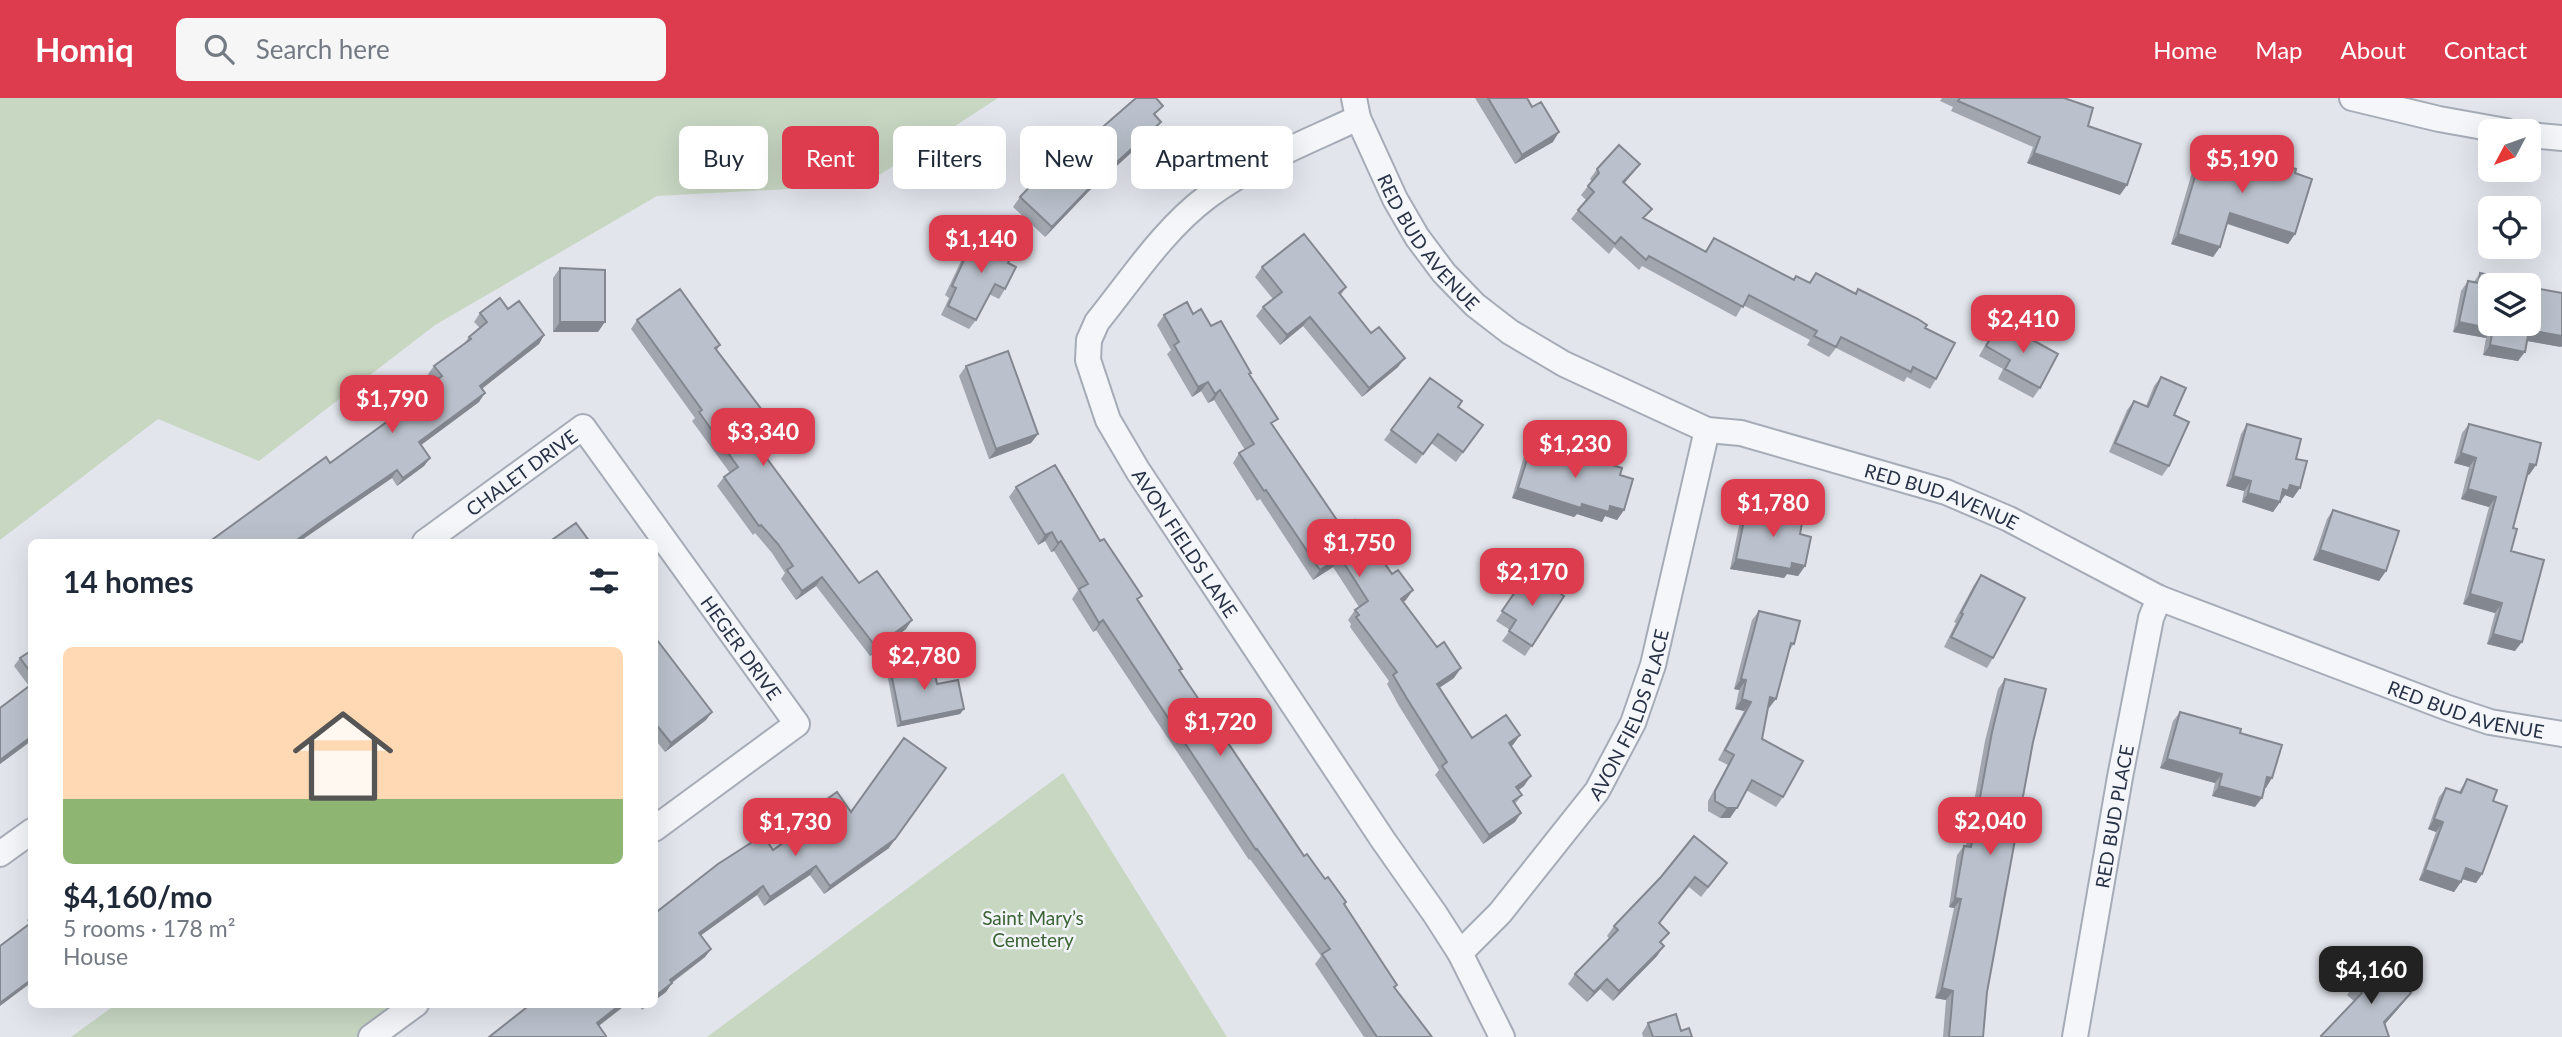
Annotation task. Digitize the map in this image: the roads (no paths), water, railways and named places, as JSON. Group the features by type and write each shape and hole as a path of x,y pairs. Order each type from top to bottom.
{"street":[{"path":"2352,98 2478,126"},
{"name":"RED BUD AVENUE","path":"1356,108 1395,199 1417,237 1444,273 1475,305 1510,332 1564,364 1707,430 1741,433 1946,492 2009,519 2159,598 2448,708 2490,722 2562,734"},
{"name":"AVON FIELDS LANE","path":"1356,108 1241,174 1205,198 1174,228 1097,322 1089,340 1088,360 1108,420 1138,471 1460,953 1502,1037"},
{"path":"2541,137 2562,138"},
{"name":"CHALET DRIVE","path":"429,539 583,427"},
{"name":"HEGER DRIVE","path":"583,427 797,724 658,826"},
{"name":"AVON FIELDS PLACE","path":"1460,953 1500,914 1597,791 1633,723 1653,665 1707,430"},
{"name":"RED BUD PLACE","path":"2075,1037 2120,777 2151,618 2159,598"},
{"path":"0,855 28,834"},
{"path":"372,1037 411,1008"}],"park label":[{"name":"Saint Mary’s Cemetery","path":"1033,928"}]}
